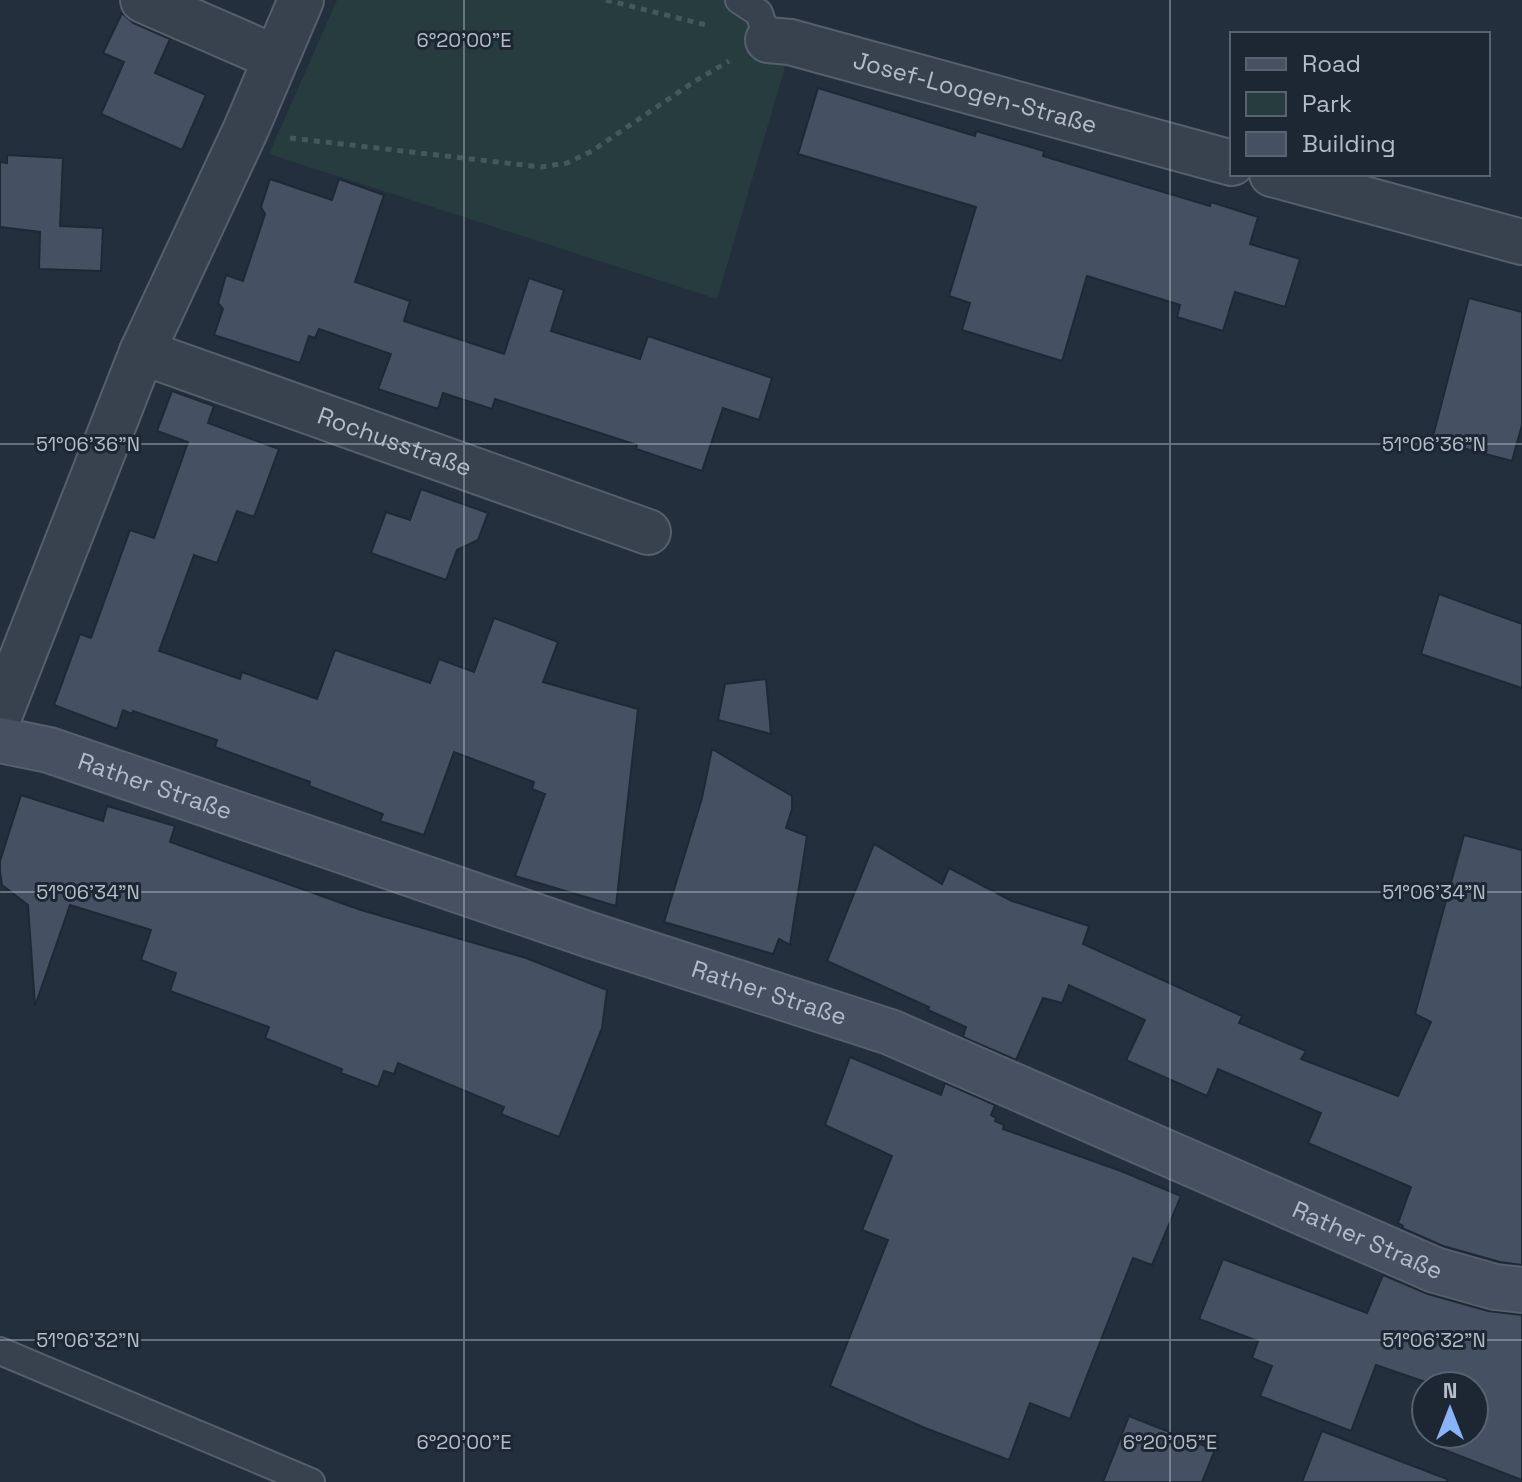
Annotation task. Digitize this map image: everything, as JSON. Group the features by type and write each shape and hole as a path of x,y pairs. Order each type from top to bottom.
{"main road":[{"name":"Rather Straße","path":"0,740 49,750 590,935 890,1032 1435,1270 1495,1287 1522,1290"}],"street":[{"path":"143,0 276,58"},
{"path":"0,714 142,352 246,129 301,0"},
{"name":"Josef-Loogen-Straße","path":"768,40 805,46 1230,162"},
{"path":"1279,176 1522,242"},
{"name":"Rochusstraße","path":"142,352 648,532"}],"lane":[{"path":"739,0 759,13 768,40"},
{"path":"0,1351 311,1482"}],"path":[{"path":"606,0 768,40"},
{"path":"246,129 307,142 541,167 567,163 592,151 695,81 768,40"}],"green space":[{"path":"337,0 769,0 753,50 787,60 717,299 269,154"}],"building":[{"path":"122,13 133,23 170,39 155,73 206,95 182,150 101,114 124,62 103,53"},
{"path":"818,88 975,136 976,131 1044,151 1043,156 1210,206 1211,202 1258,217 1250,244 1300,259 1285,307 1235,292 1223,331 1177,317 1180,305 1087,276 1062,361 962,330 970,303 949,296 976,207 798,154"},
{"path":"7,155 63,158 60,226 103,228 101,271 39,269 40,232 0,227 0,162 7,163"},
{"path":"270,179 332,200 339,179 384,195 355,282 410,301 404,321 504,354 529,278 564,290 551,331 640,359 648,336 772,378 759,420 723,408 702,471 636,449 637,445 495,399 492,409 443,393 438,409 378,389 391,354 319,329 315,338 309,336 300,363 214,335 223,309 218,303 226,275 243,281 265,214 261,207"},
{"path":"1469,298 1522,312 1522,425 1512,461 1432,440"},
{"path":"172,391 214,406 208,423 279,449 254,517 237,511 217,563 194,555 159,651 240,679 242,672 317,699 335,650 430,683 439,659 474,672 494,618 558,642 543,682 638,709 616,906 515,876 545,794 532,789 534,782 454,752 424,835 380,821 383,814 309,786 310,782 215,747 217,740 133,711 132,714 123,710 117,729 54,705 80,634 91,638 130,530 154,538 188,442 157,431"},
{"path":"421,489 488,513 478,540 457,550 446,580 371,553 386,512 410,520"},
{"path":"1439,594 1522,624 1522,688 1421,654"},
{"path":"766,679 771,734 718,720 725,684"},
{"path":"712,749 792,796 786,828 807,836 790,945 779,939 773,954 664,922 702,798"},
{"path":"21,795 103,821 107,806 175,826 170,842 361,910 526,958 607,990 602,1028 559,1137 501,1114 504,1107 398,1063 394,1074 384,1071 378,1087 265,1038 269,1027 170,991 176,973 141,960 151,930 70,905 35,1006 28,905 2,885 0,872 0,861"},
{"path":"1464,835 1522,850 1522,1265 1443,1246 1402,1228 1398,1223 1411,1187 1308,1143 1321,1113 1218,1069 1207,1096 1126,1060 1145,1020 1069,985 1062,1003 1043,998 1016,1060 963,1037 966,1027 928,1010 929,1007 827,961 874,844 942,884 949,868 1012,901 1089,926 1083,944 1242,1016 1239,1023 1306,1051 1301,1059 1398,1096 1431,1022 1415,1014"},
{"path":"850,1057 941,1095 945,1083 995,1105 991,1115 1004,1125 1003,1129 1181,1196 1152,1265 1133,1258 1070,1419 1030,1403 1009,1460 925,1428 830,1386 888,1240 862,1230 892,1156 825,1125"},
{"path":"1223,1259 1367,1313 1383,1275 1428,1294 1488,1311 1522,1315 1522,1480 1445,1450 1490,1450 1490,1370 1410,1370 1410,1377 1376,1365 1351,1431 1260,1396 1272,1366 1252,1358 1258,1341 1199,1319"},
{"path":"1129,1416 1215,1450 1202,1482 1103,1482"},
{"path":"1322,1431 1447,1479 1447,1482 1302,1482"}]}
